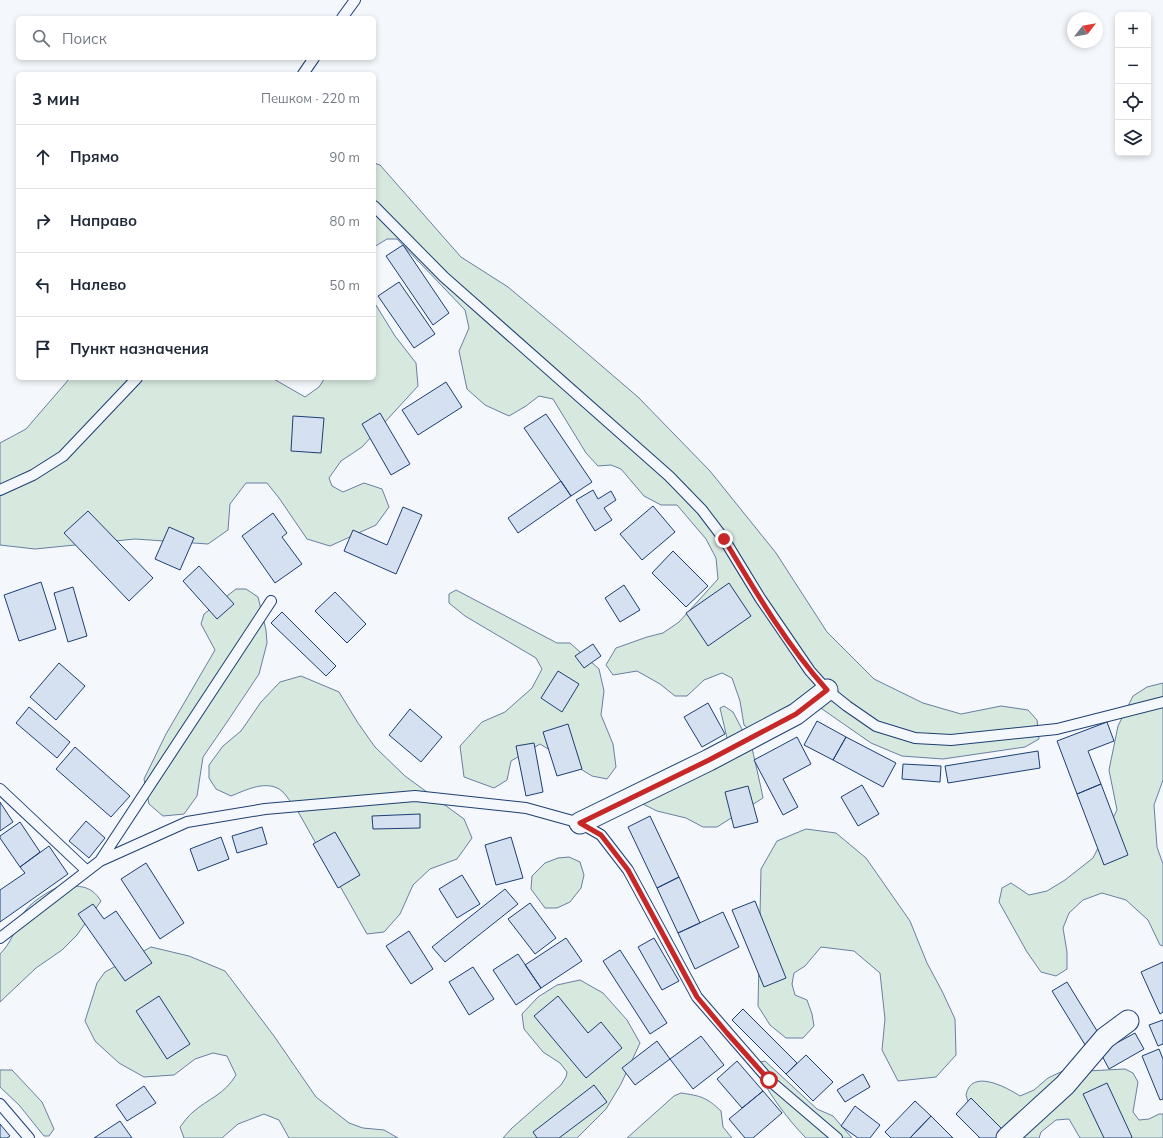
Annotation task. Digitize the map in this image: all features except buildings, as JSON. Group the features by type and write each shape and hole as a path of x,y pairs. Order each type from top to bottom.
{"street":[{"path":"580,823 709,760 789,717 827,690"},
{"path":"1006,1138 1066,1085 1105,1038 1128,1020"}],"lane":[{"path":"343,16 355,0"},
{"path":"304,72 313,60"},
{"path":"376,208 444,277 669,476 702,510 724,539 760,598 810,671 827,690 876,726 914,738 951,740 1057,728 1163,702"},
{"path":"0,490 33,475 63,456 135,380"},
{"path":"100,861 271,602"},
{"path":"0,789 87,871"},
{"path":"0,938 100,861 187,822 265,808 415,796 526,808 580,823 601,835 628,870 697,997 769,1080 837,1138"},
{"path":"0,1104 29,1138"}],"shaded area":[{"path":"376,164 380,165 461,257 508,287 638,397 710,471 776,553 827,632 874,679 923,703 961,714 1001,706 1028,710 1037,720 1039,739 1025,747 943,759 902,756 871,743 812,702 755,734 744,725 740,701 732,678 722,673 704,680 687,696 675,696 660,684 637,671 613,675 606,665 616,648 663,633 679,622 718,579 716,558 706,539 677,505 661,505 644,496 621,469 611,465 598,466 586,453 553,399 539,396 509,416 485,405 467,389 459,351 469,328 465,310 397,239 387,239 376,246"},
{"path":"376,305 395,336 416,363 418,386 362,447 341,461 329,478 332,486 343,492 364,483 382,489 389,507 376,525 330,546 307,539 267,483 246,483 230,504 228,530 208,544 135,539 35,549 0,545 0,443 26,429 68,380 275,380 305,397 319,387 324,380 376,380"},
{"path":"236,589 246,589 258,597 266,630 267,643 259,674 203,757 197,796 184,814 163,816 149,804 144,779 166,734 215,650 201,624 204,614"},
{"path":"456,590 557,643 570,643 599,669 604,691 601,715 613,744 616,767 607,779 592,776 540,744 511,761 507,780 494,788 464,777 460,746 482,722 505,712 532,688 542,669 536,658 465,616 449,603 449,594"},
{"path":"301,676 339,692 375,747 405,776 464,819 472,838 457,859 430,869 413,885 400,914 384,932 367,934 296,808 282,791 270,786 263,786 231,796 216,789 209,778 209,765 223,746 241,731 261,702 280,682"},
{"path":"1163,683 1163,780 1154,805 1157,847 1163,864 1163,946 1160,945 1148,920 1126,900 1102,893 1083,900 1069,913 1063,928 1067,952 1067,969 1056,976 1041,972 1027,952 999,902 1002,888 1011,883 1029,895 1047,891 1065,880 1093,858 1117,810 1109,770 1118,726 1133,696 1147,687"},
{"path":"724,706 733,712 752,748 763,798 717,827 703,827 686,818 657,811 641,803 724,747 727,738 720,708"},
{"path":"806,829 836,833 866,858 910,921 927,963 955,1019 956,1055 936,1077 898,1081 882,1050 885,1019 880,973 854,951 821,947 805,966 794,973 792,984 795,995 807,1000 814,1026 803,1038 786,1038 770,1025 758,1006 761,869 777,841"},
{"path":"569,857 580,862 584,875 581,888 570,902 557,908 545,908 531,889 532,876 545,863 558,858"},
{"path":"62,885 79,886 89,889 101,901 77,935 62,950 36,968 0,1002 0,954 10,941 25,911 45,894"},
{"path":"151,947 189,956 225,971 274,1036 316,1097 349,1123 363,1128 384,1130 398,1138 289,1138 279,1120 264,1114 238,1124 222,1138 184,1138 180,1127 186,1119 199,1107 221,1092 236,1075 227,1056 213,1053 195,1059 174,1075 144,1077 119,1063 95,1041 85,1021 97,983 105,972"},
{"path":"580,980 603,993 627,1020 640,1043 621,1084 606,1109 577,1138 503,1138 512,1128 561,1085 567,1072 560,1063 543,1052 524,1029 522,1014 538,997 557,985"},
{"path":"765,1061 817,1109 833,1116 852,1138 806,1138 778,1104 765,1085 755,1066 757,1063"},
{"path":"1067,1069 1087,1071 1125,1069 1133,1073 1138,1082 1133,1112 1139,1120 1149,1119 1159,1114 1163,1114 1163,1138 1080,1138 1069,1119 1056,1120 1041,1132 1039,1138 979,1138 966,1095 969,1087 975,1082 990,1082 1006,1088 1020,1096 1034,1090 1048,1078"},
{"path":"0,1070 12,1070 42,1102 54,1129 49,1136 44,1136 19,1105 0,1087"},
{"path":"681,1093 703,1098 716,1106 721,1111 723,1127 732,1138 627,1138 674,1096"}],"route":[{"path":"724,539 760,598 796,651 810,671 827,690 796,714 709,760 580,823 601,835 628,870 697,997 769,1080"}]}
